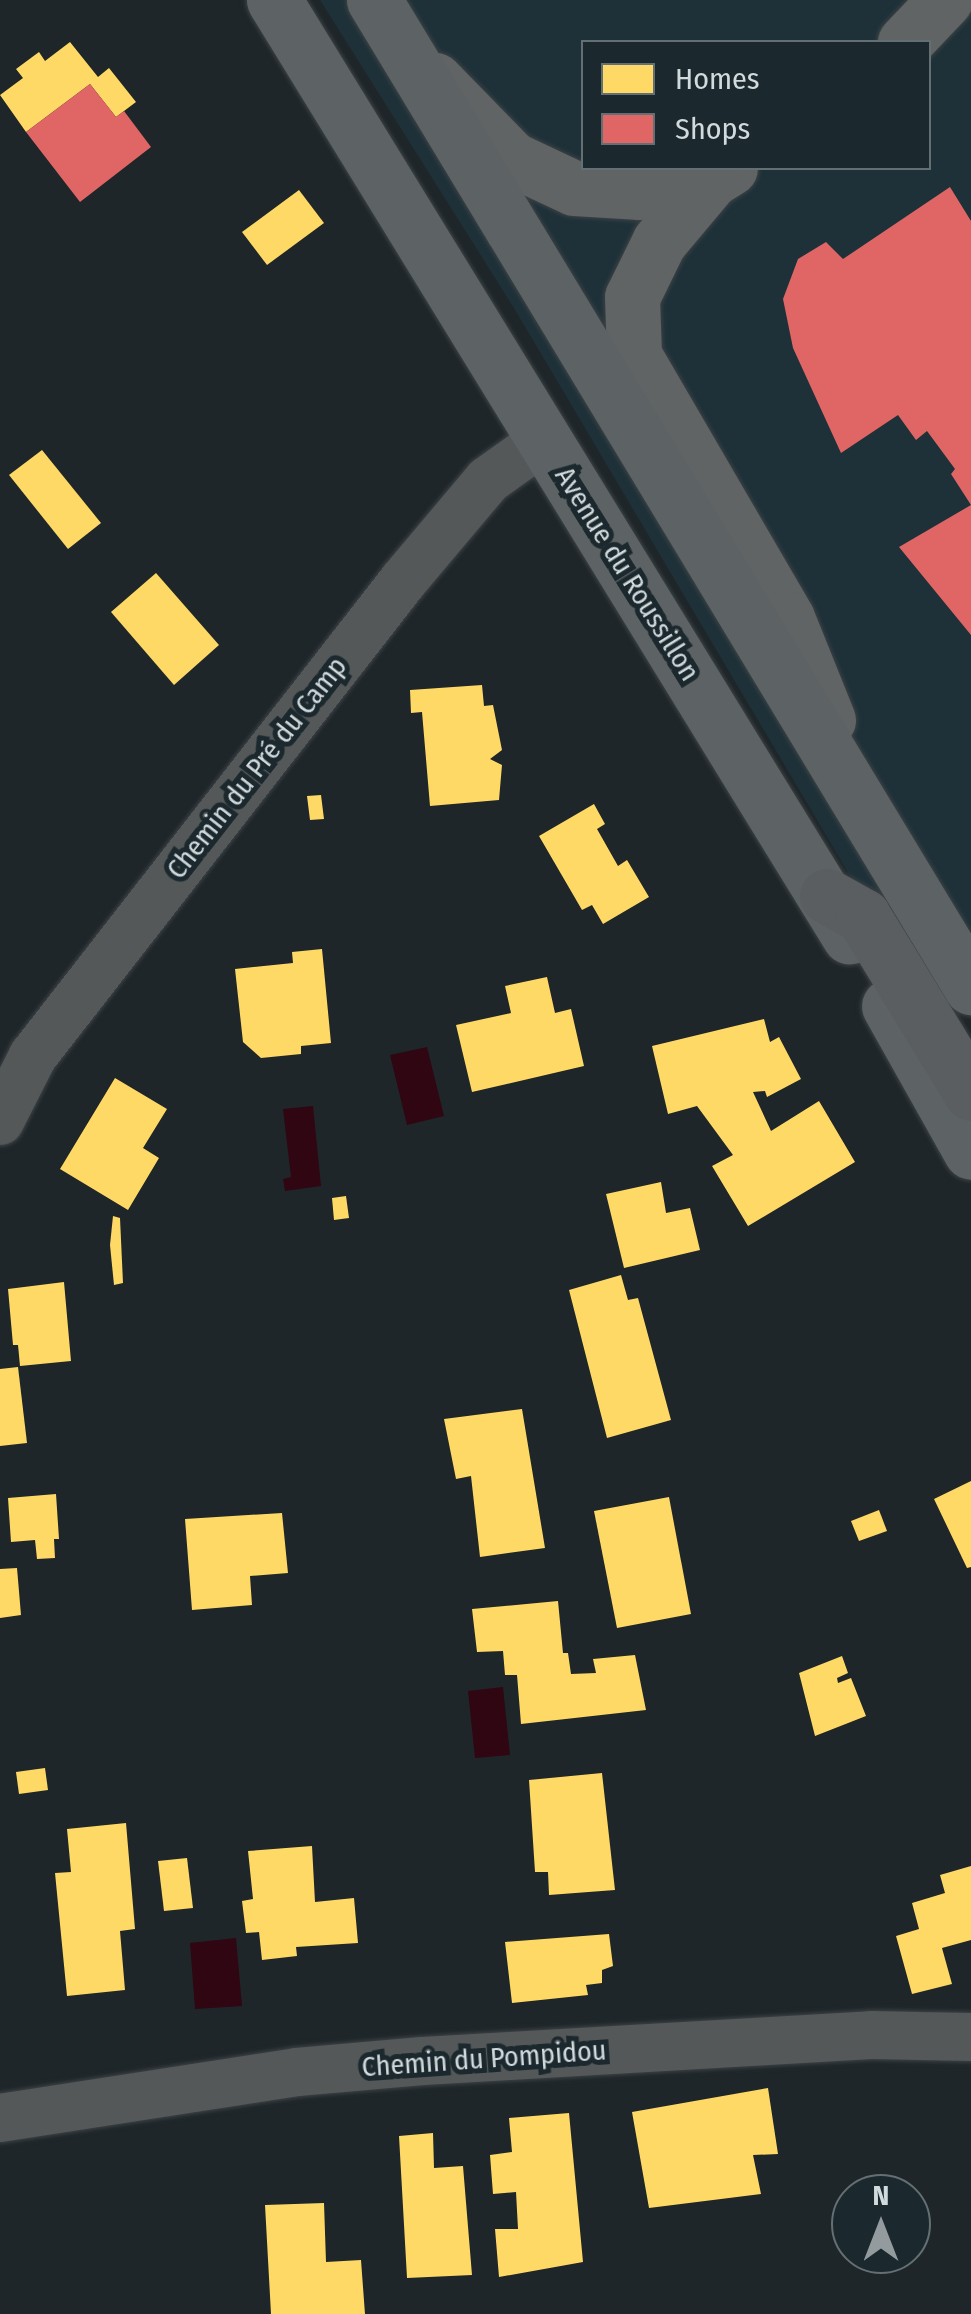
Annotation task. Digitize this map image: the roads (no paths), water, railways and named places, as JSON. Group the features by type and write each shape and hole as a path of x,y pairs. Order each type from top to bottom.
{"highway":[{"path":"827,896 863,916 971,1093"}],"main road":[{"name":"Avenue du Roussillon","path":"274,0 827,896 971,1152"},
{"path":"374,0 971,988"}],"street":[{"path":"907,40 944,0"},
{"path":"402,46 512,159 574,188 640,192 720,174"},
{"path":"720,174 660,242 632,296 634,355 787,618 867,818"},
{"name":"Chemin du Pré du Camp","path":"0,1120 33,1056 403,581 488,480 544,440"},
{"name":"Chemin du Pompidou","path":"0,2118 298,2072 424,2061 871,2036 971,2037"}]}
